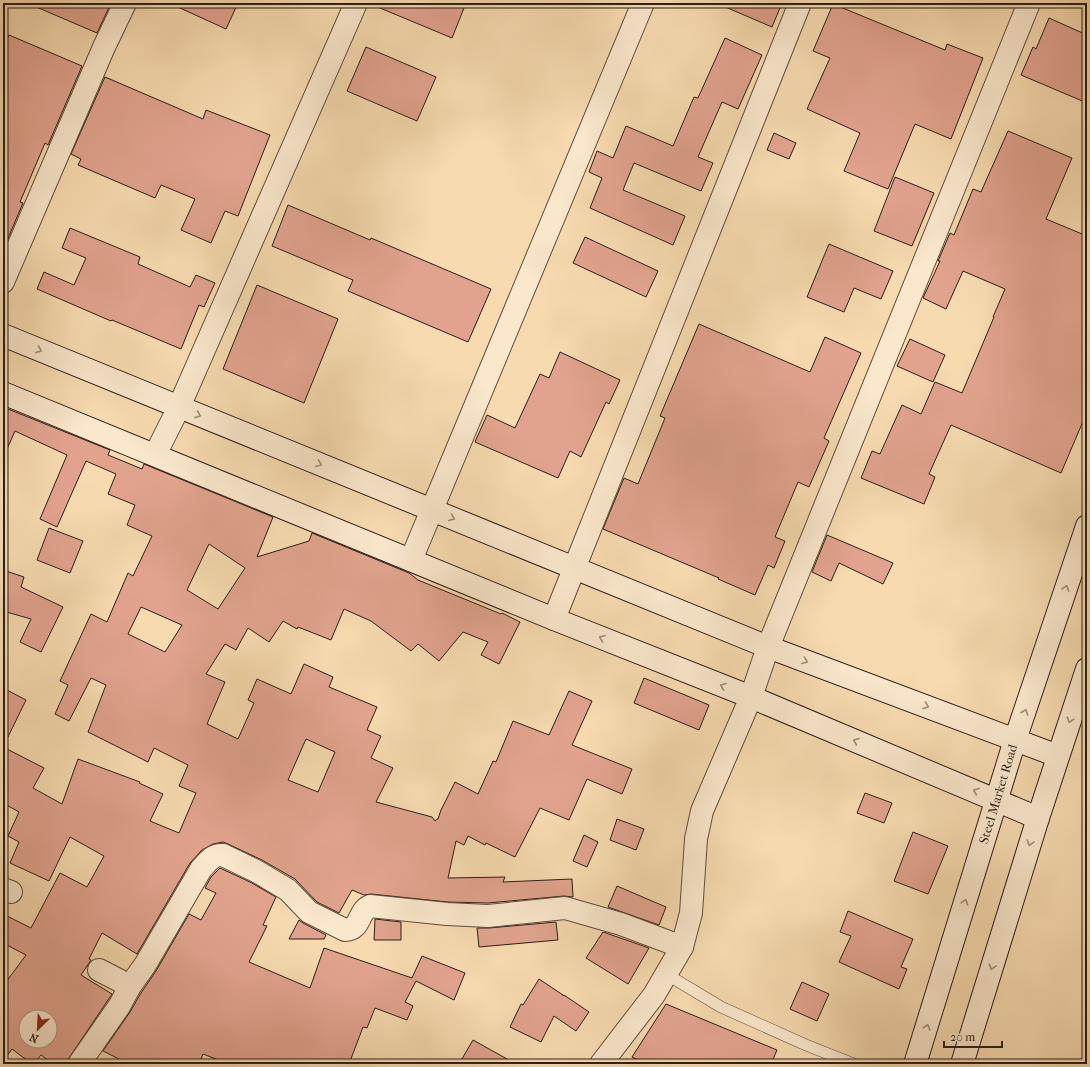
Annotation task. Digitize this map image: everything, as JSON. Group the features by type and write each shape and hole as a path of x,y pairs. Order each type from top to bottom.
{"street":[{"path":"3,282 124,3"},
{"path":"156,456 179,407 356,3"},
{"path":"411,560 642,3"},
{"path":"554,619 573,568 800,3"},
{"path":"601,1064 654,995 682,947 691,913 696,839 702,811 751,697 768,647 1029,3"},
{"path":"3,335 768,647 1058,756"},
{"path":"3,393 554,619 751,697 1038,818"},
{"name":"Steel Market Road","path":"916,1064 1015,740 1087,526"},
{"path":"962,1064 1038,818 1087,669"},
{"path":"79,1064 120,1005 201,869 213,856 218,854 256,870 288,890 309,912 345,930 352,929 356,926 365,909 370,906 447,914 488,916 564,908 621,924 682,947"},
{"path":"99,970 130,986"}],"lane":[{"path":"666,974 721,1007 806,1045 854,1064"}],"building":[{"path":"27,3 111,3 97,33"},
{"path":"169,3 238,3 226,29"},
{"path":"368,3 466,3 452,38"},
{"path":"716,3 782,3 772,27"},
{"path":"833,4 945,50 947,44 983,58 951,139 915,124 888,189 844,171 860,133 807,109 830,58 813,51"},
{"path":"1049,18 1087,35 1087,103 1021,75 1033,47 1036,49"},
{"path":"9,35 82,66 48,145 45,143 20,202 23,203 3,250 3,48"},
{"path":"725,38 762,55 738,109 722,102 698,157 713,163 701,191 634,163 623,190 685,216 673,245 590,208 602,178 589,172 597,151 613,158 626,126 673,146 694,97 698,98"},
{"path":"366,47 436,77 417,121 347,91"},
{"path":"105,77 203,119 206,110 270,135 238,216 225,211 211,243 181,230 195,199 161,185 155,198 78,165 81,159 71,154"},
{"path":"1008,131 1072,158 1046,219 1087,236 1087,412 1061,473 951,425 929,474 935,477 924,504 861,478 872,451 880,454 902,405 921,414 935,382 962,393 1005,289 963,271 946,309 923,298 940,261 938,261 950,233 954,235 973,189 981,192"},
{"path":"774,133 796,143 789,159 767,150"},
{"path":"895,177 934,193 912,246 874,231"},
{"path":"288,205 370,240 371,238 491,289 468,342 348,291 353,280 272,246"},
{"path":"70,228 140,257 138,264 190,287 196,275 215,283 204,307 199,305 181,349 37,289 44,272 74,285 86,258 62,248"},
{"path":"585,237 658,271 646,297 573,263"},
{"path":"829,244 893,271 881,299 854,288 844,312 807,297"},
{"path":"257,285 338,319 304,403 223,369"},
{"path":"699,324 810,372 825,337 861,353 824,438 829,441 809,487 798,482 775,537 785,541 774,568 768,565 755,595 718,579 719,578 603,529 624,478 638,484 665,418 660,416"},
{"path":"910,339 945,355 933,382 897,366"},
{"path":"560,352 620,380 609,404 606,402 581,457 570,451 558,478 475,442 487,415 515,428 540,374 549,378"},
{"path":"3,407 110,450 108,455 142,469 144,464 273,517 257,557 309,541 312,533 409,573 418,580 501,614 502,613 520,622 499,664 481,655 488,642 463,632 439,661 418,644 411,651 371,621 344,609 331,640 298,627 297,629 283,621 269,642 248,628 236,650 225,644 206,674 225,682 207,724 238,739 254,703 248,700 257,679 291,694 304,664 333,677 329,687 377,707 367,730 381,736 371,758 393,768 376,802 432,817 435,821 438,819 455,782 478,794 493,761 496,762 513,721 549,735 569,691 592,701 572,745 632,769 622,794 587,779 569,820 540,808 515,857 486,843 485,845 468,836 464,845 456,841 448,878 505,877 503,882 572,879 573,897 564,896 488,903 448,902 371,894 364,895 352,890 339,913 317,902 295,879 262,860 223,842 213,844 202,850 190,863 137,954 102,933 89,959 91,960 81,975 112,994 65,1064 53,1064 41,1055 34,1064 32,1064 12,1049 3,1061 3,986 26,955 3,943 3,914 31,928 60,873 87,887 104,856 70,837 49,881 10,863 19,842 8,836 19,812 3,803 3,747 44,768 33,788 62,804 78,759 140,782 139,783 163,794 150,821 179,833 196,793 179,786 188,765 154,748 148,762 88,732 106,685 91,678 69,721 55,714 68,685 60,681 91,614 107,622 128,573 133,576 152,536 127,525 135,505 108,494 116,474 86,461 57,527 40,519 67,455 15,431 3,458","holes":["209,544 245,568 218,609 187,590","141,607 182,625 165,652 128,634","306,739 335,752 318,792 288,780"]},
{"path":"49,528 83,541 70,573 37,560"},
{"path":"827,535 893,563 883,584 839,563 831,581 812,572"},
{"path":"3,570 24,577 21,587 63,607 41,652 20,642 31,619 3,611"},
{"path":"644,678 709,705 699,730 634,703"},
{"path":"3,688 26,700 3,747"},
{"path":"865,793 892,803 884,823 857,813"},
{"path":"617,819 644,829 636,850 610,840"},
{"path":"913,832 948,846 928,894 894,881"},
{"path":"584,835 598,842 587,867 573,861"},
{"path":"220,868 250,882 276,897 263,925 267,926 249,962 310,988 324,948 412,978 422,956 465,973 454,1000 416,981 405,1002 413,1006 407,1020 375,1008 367,1028 363,1027 349,1064 229,1064 203,1054 199,1064 129,1064 103,1051 156,971 189,914 201,920 216,893 205,888 211,877"},
{"path":"617,886 666,907 659,925 608,907"},
{"path":"848,911 913,939 901,967 907,969 899,989 839,962 851,936 840,932"},
{"path":"375,919 401,922 401,940 374,940"},
{"path":"299,920 326,935 324,939 289,939"},
{"path":"556,922 558,940 479,947 477,928"},
{"path":"603,932 649,948 628,984 586,958"},
{"path":"539,979 589,1012 576,1031 554,1016 541,1042 510,1027 521,1004 523,1005"},
{"path":"802,982 829,994 817,1021 790,1009"},
{"path":"666,1004 777,1050 771,1064 647,1064 632,1057"},
{"path":"473,1040 516,1064 459,1064"}]}
